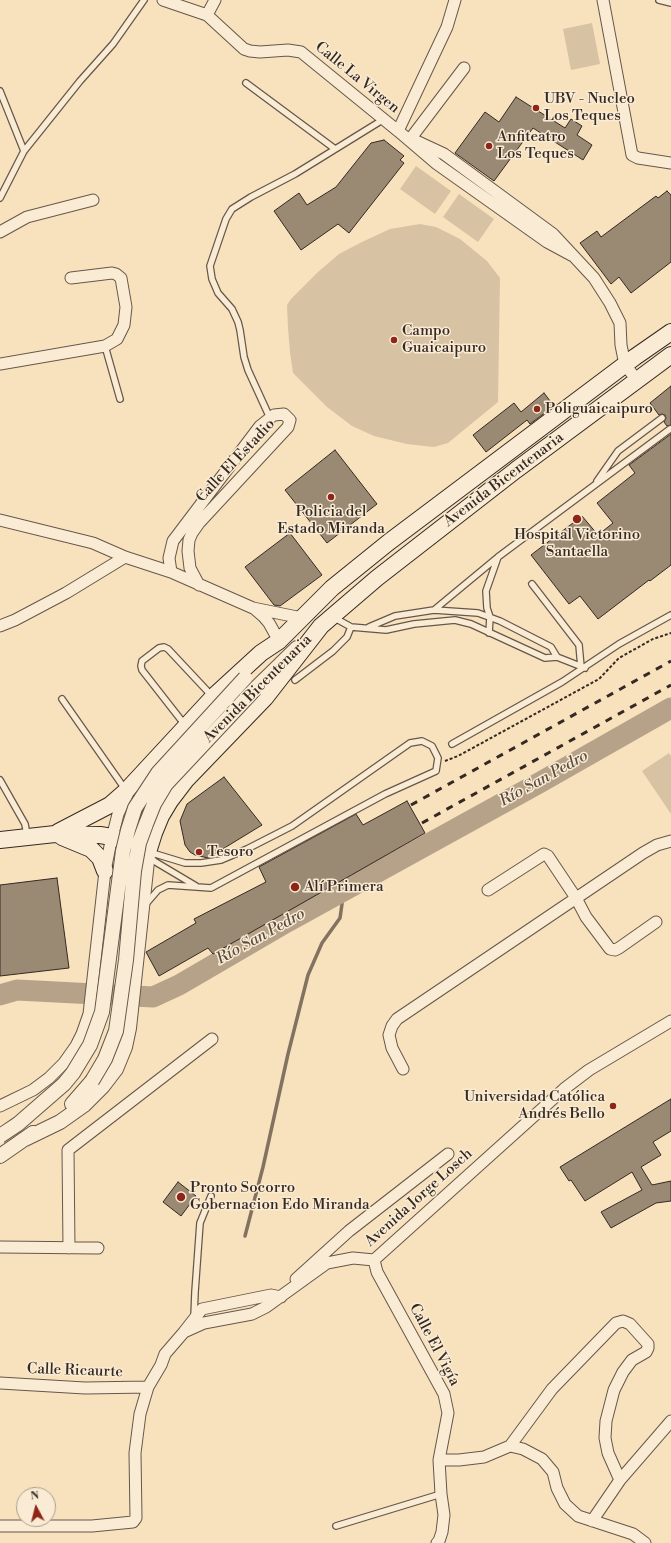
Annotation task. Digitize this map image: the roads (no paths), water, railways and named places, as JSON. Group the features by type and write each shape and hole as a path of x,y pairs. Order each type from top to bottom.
{"main road":[{"name":"Avenida Bicentenaria","path":"277,642 332,588 389,542 671,332"},
{"name":"Avenida Bicentenaria","path":"327,622 377,578 492,488 671,356"},
{"path":"0,840 55,834 81,834 112,837 132,844 148,852 154,833 170,801 186,780 265,698 327,622"},
{"path":"55,834 110,805 130,787 213,697 261,653 277,642"},
{"path":"55,834 92,849 100,858 105,871"}],"street":[{"name":"Calle La Virgen","path":"163,0 207,14 244,49 260,52 288,50 302,52 404,135 437,164 459,173 517,214 553,234 594,278 610,303 620,324 621,345 625,365 637,380"},
{"path":"207,14 215,0"},
{"path":"404,135 447,27 454,0"},
{"path":"602,0 632,155 638,158 671,163"},
{"path":"404,135 464,68"},
{"path":"0,232 27,217 93,200"},
{"path":"0,364 105,346 117,339 124,325 126,307 121,278 112,273 71,278"},
{"name":"Calle El Estadio","path":"171,572 168,558 173,542 260,426 270,418 284,414 290,420 290,423 199,523 192,533 188,551 190,568 199,585"},
{"path":"0,520 93,543 125,557 171,572 254,608 302,618"},
{"path":"0,626 16,620 66,593 125,557"},
{"path":"254,608 270,624 277,642"},
{"name":"Avenida Bicentenaria","path":"25,1139 74,1103 92,1081 105,1059 116,1031 126,960 134,871 139,843 154,804 166,784 255,689 327,622"},
{"name":"Avenida Bicentenaria","path":"0,1136 18,1124 64,1084 74,1073 90,1045 102,1012 123,851 135,808 158,773 277,642"},
{"path":"0,1106 33,1090 49,1078 64,1062 79,1040 89,1014 105,871 118,814 130,787"},
{"path":"403,1069 392,1048 390,1035 392,1026 397,1018 657,844 671,841"},
{"path":"0,1156 25,1139 60,1122 84,1105 103,1086 116,1069 125,1047 129,1028 148,852"},
{"path":"488,890 544,854 548,856 576,898 586,917 610,949 615,950 656,922"},
{"name":"Avenida Jorge Losch","path":"199,1321 252,1314 284,1295 327,1264 353,1258 374,1260 564,1089 589,1070 671,1021"},
{"path":"69,1248 68,1150 212,1039"},
{"path":"0,1526 92,1526 133,1522 136,1518 135,1453 140,1414 148,1387 161,1365 164,1354 184,1332 199,1321 202,1309 271,1295 284,1295 290,1285 349,1231 448,1154"},
{"path":"0,1247 98,1248"},
{"name":"Calle El Vigía","path":"374,1260 377,1272 444,1394 448,1413 439,1460 444,1515 442,1532 437,1543"},
{"path":"439,1460 459,1460 484,1457 510,1446 552,1389 616,1323 623,1321 630,1324 648,1344 648,1348 646,1352 632,1360 623,1372 614,1390 606,1421 605,1438 608,1453 620,1480"},
{"name":"Calle Ricaurte","path":"0,1382 85,1388 148,1387"},
{"path":"592,1521 620,1480 671,1421"},
{"path":"510,1446 523,1449 542,1459 553,1472 557,1488 565,1504 578,1516 633,1534 645,1543"}],"lane":[{"path":"0,198 24,151 80,81 113,44 144,0"},
{"path":"659,0 671,3"},
{"path":"246,83 335,149"},
{"path":"0,91 24,151"},
{"path":"270,418 248,370 244,357 238,322 232,308 218,293 210,272 210,266 226,219 232,209 251,197 295,174 384,119"},
{"path":"105,346 120,398"},
{"path":"594,486 618,451 662,418"},
{"path":"434,610 498,557 670,429"},
{"path":"489,633 490,617 487,608 486,591 498,557"},
{"path":"532,584 579,644 583,667"},
{"path":"368,628 395,616 434,610 463,611 490,617 551,647 557,657"},
{"path":"452,744 671,615"},
{"path":"327,622 351,627 386,630 414,624 455,620 471,624 545,658 557,657 583,667"},
{"path":"295,680 333,651 347,637 351,627"},
{"path":"186,726 142,670 142,662 159,648 164,647 168,649 213,697"},
{"path":"62,699 130,787"},
{"path":"142,908 158,890 168,885 211,888 385,794 436,771 438,758 432,746 422,741 410,743 292,826 247,849 221,860 201,863 185,863 148,852"},
{"path":"0,780 25,824 28,837"},
{"path":"148,852 154,861 198,888"},
{"path":"199,1321 195,1292 200,1223 211,1196"},
{"path":"336,1526 441,1494"}],"waterway":[{"name":"Río San Pedro","path":"0,995 17,990 153,997 179,985 287,922 539,783 671,708"},
{"path":"245,1236 263,1167 288,1054 308,975 322,943 340,918 342,904 341,893"}],"railway":[{"path":"411,805 671,661"},
{"path":"422,823 671,685"}],"place":[{"name":"UBV - Nucleo Los Teques","path":"536,108"},
{"name":"Anfiteatro Los Teques","path":"489,146"},
{"name":"Campo Guaicaipuro","path":"394,340"},
{"name":"Poliguaicaipuro","path":"537,409"},
{"name":"Policia del Estado Miranda","path":"331,497"},
{"name":"Hospital Victorino Santaella","path":"577,519"},
{"name":"Tesoro","path":"199,852"},
{"name":"Alí Primera","path":"295,887"},
{"name":"Universidad Católica Andrés Bello","path":"613,1106"},
{"name":"Pronto Socorro Gobernacion Edo Miranda","path":"181,1197"}]}
